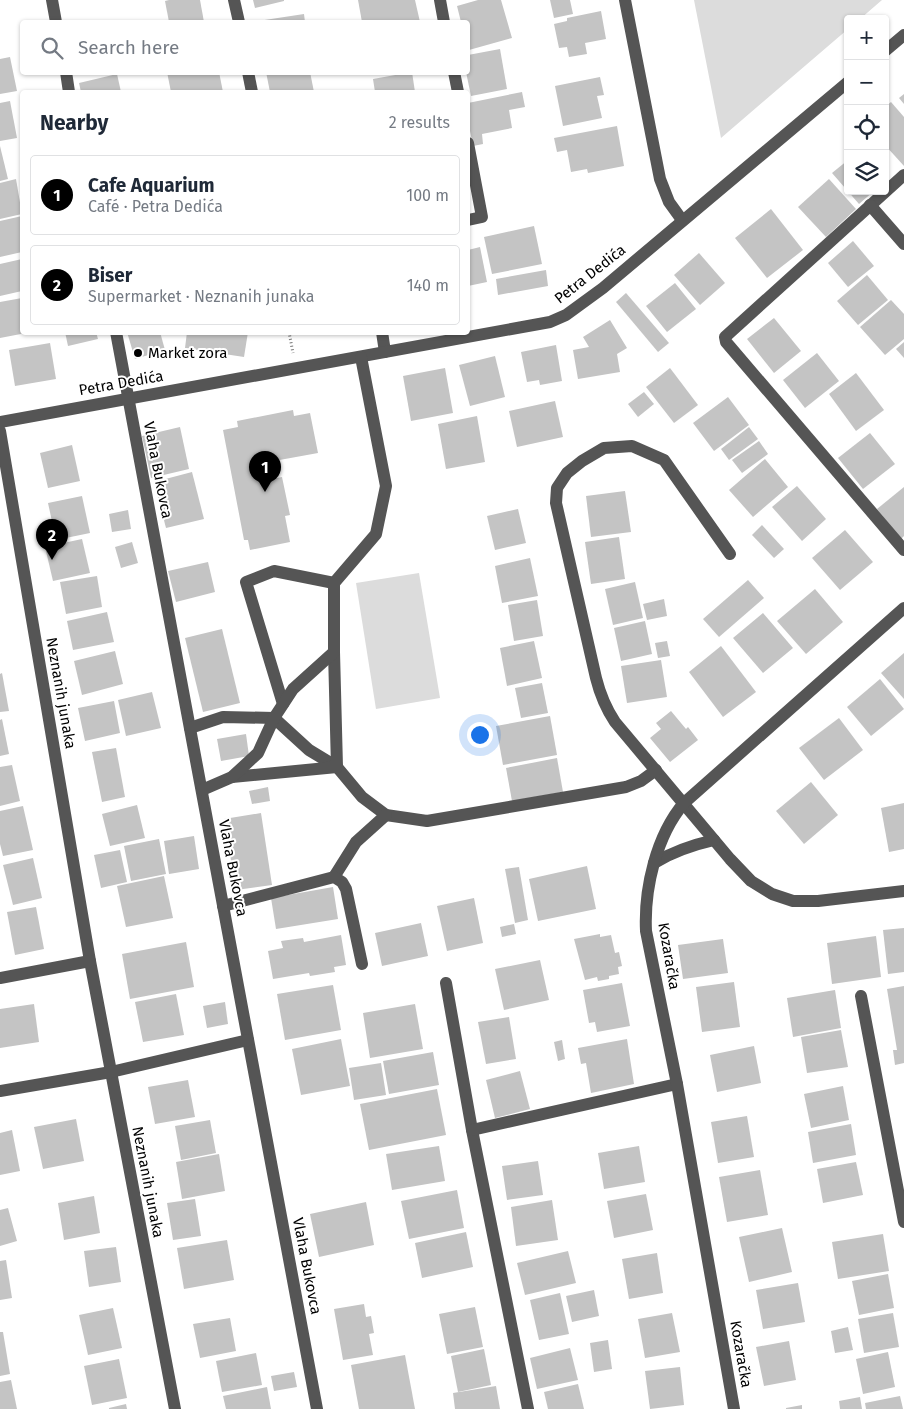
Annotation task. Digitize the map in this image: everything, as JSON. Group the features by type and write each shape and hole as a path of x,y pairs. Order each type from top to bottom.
{"street":[{"path":"52,0 56,20"},
{"path":"234,0 239,20"},
{"path":"440,0 444,20"},
{"path":"625,0 660,179 669,202 682,220"},
{"path":"889,48 904,35"},
{"path":"67,75 70,90"},
{"path":"249,75 252,90"},
{"path":"455,75 458,90"},
{"name":"Petra Dedića","path":"0,422 550,322 566,315 602,288 844,85"},
{"path":"470,153 482,217 470,220"},
{"path":"904,175 725,337 726,342 904,550"},
{"path":"870,205 904,244"},
{"name":"Vlaha Bukovca","path":"117,335 317,1409"},
{"path":"382,335 385,352"},
{"path":"336,767 334,583 376,534 386,486 361,357"},
{"name":"Neznanih junaka","path":"0,431 90,961 175,1409"},
{"path":"730,554 664,460 632,446 604,448 582,461 567,473 557,488 556,503 600,695 605,707 615,722 714,840 751,881 772,894 793,901 818,901 904,891"},
{"path":"283,704 246,582 274,570 334,583"},
{"name":"Kozaračka","path":"734,1409 677,1084 646,931 648,891 654,863 673,819 684,803 904,608"},
{"path":"232,777 258,753 274,718 293,689 334,652"},
{"path":"190,728 223,717 274,718 309,750 336,767 362,797 386,815 427,821 626,787 641,781 656,770"},
{"path":"202,790 232,777 336,767"},
{"path":"223,906 334,877 356,842 386,815"},
{"path":"654,863 668,854 688,846 714,840"},
{"path":"334,877 342,882 346,889 362,964"},
{"path":"0,978 90,961"},
{"path":"446,983 472,1130 528,1409"},
{"path":"861,996 904,1222"},
{"path":"0,1091 111,1072 248,1040"},
{"path":"472,1130 677,1084"}],"shaded area":[{"path":"694,0 882,0 865,15 844,15 844,32 721,138"},
{"path":"419,573 440,698 376,709 356,583"}],"building":[{"path":"200,0 204,20 169,20 165,1"},
{"path":"253,0 284,0 284,1 255,8"},
{"path":"358,0 415,0 420,20 362,20"},
{"path":"478,0 501,0 512,38 470,50 470,20 460,20 457,6"},
{"path":"550,0 570,0 573,14 554,18"},
{"path":"601,11 606,39 585,43 587,54 569,57 567,47 559,48 554,24 567,21 567,18"},
{"path":"304,14 305,20 265,20"},
{"path":"500,49 507,89 471,96 467,75 470,75 470,55"},
{"path":"10,57 17,91 0,94 0,59"},
{"path":"117,75 121,90 81,90 79,83"},
{"path":"168,75 220,75 223,90 171,90"},
{"path":"267,75 311,75 314,90 270,90"},
{"path":"395,75 412,75 415,90 375,90 373,79"},
{"path":"600,77 604,95 597,96 602,118 563,126 555,86"},
{"path":"522,92 525,107 509,110 512,128 482,134 483,144 473,146 470,131 470,103"},
{"path":"904,94 904,104 899,98"},
{"path":"10,101 17,138 0,141 0,103"},
{"path":"891,102 904,117 904,166 889,149 889,104"},
{"path":"617,126 624,166 588,173 587,169 571,172 567,150 557,152 554,138"},
{"path":"0,146 8,179 0,181"},
{"path":"844,163 844,187 832,173"},
{"path":"16,179 20,214 0,219 0,183"},
{"path":"829,179 856,209 826,237 798,207"},
{"path":"851,195 869,195 859,204"},
{"path":"771,209 803,250 767,278 735,238"},
{"path":"20,216 20,252 0,257 0,221"},
{"path":"534,226 542,264 492,274 484,237"},
{"path":"853,241 874,266 848,287 828,263"},
{"path":"480,247 487,282 470,286 470,250"},
{"path":"699,253 725,283 700,305 674,275"},
{"path":"20,259 20,291 0,296 0,264"},
{"path":"546,270 548,286 498,295 496,279"},
{"path":"867,275 888,300 858,325 837,301"},
{"path":"675,283 696,309 667,332 646,306"},
{"path":"626,293 669,343 658,352 616,302"},
{"path":"20,298 20,334 0,338 0,302"},
{"path":"891,300 904,314 904,339 885,355 860,327"},
{"path":"774,318 801,351 774,373 747,339"},
{"path":"610,320 627,348 617,354 620,372 578,379 573,350 589,347 583,337"},
{"path":"66,335 97,335 98,339 68,346"},
{"path":"128,335 161,335 165,350 135,359"},
{"path":"187,335 248,335 244,357 185,348"},
{"path":"904,342 904,358 896,349"},
{"path":"50,343 56,379 15,386 9,350"},
{"path":"556,345 562,381 540,385 539,380 527,382 521,352"},
{"path":"817,353 839,381 805,408 783,380"},
{"path":"495,356 505,397 470,406 459,365"},
{"path":"445,368 453,413 411,421 403,376"},
{"path":"670,368 698,405 674,423 646,387"},
{"path":"856,373 884,410 856,431 829,394"},
{"path":"644,392 654,404 638,417 628,404"},
{"path":"728,397 749,425 714,451 693,423"},
{"path":"555,401 563,437 517,447 509,411"},
{"path":"293,410 294,416 310,413 318,453 274,461 277,478 282,477 290,515 285,516 290,542 250,550 248,540 244,540 223,430 238,427 237,421"},
{"path":"477,416 485,462 446,469 438,424"},
{"path":"180,427 189,469 151,478 142,436"},
{"path":"749,427 758,439 729,460 721,449"},
{"path":"870,433 895,464 863,489 838,458"},
{"path":"759,441 768,454 742,473 732,460"},
{"path":"72,445 80,481 48,488 40,453"},
{"path":"765,459 788,487 753,517 729,490"},
{"path":"192,472 204,519 166,528 154,482"},
{"path":"797,486 826,519 802,541 772,507"},
{"path":"904,487 904,536 901,539 877,509"},
{"path":"625,491 631,532 591,537 586,496"},
{"path":"82,496 90,533 56,540 48,503"},
{"path":"518,509 526,543 495,550 487,516"},
{"path":"128,510 131,529 112,532 109,514"},
{"path":"762,525 784,549 774,558 752,535"},
{"path":"845,530 873,562 840,590 812,558"},
{"path":"619,537 625,579 591,584 585,542"},
{"path":"82,539 90,573 53,581 45,547"},
{"path":"132,542 138,563 121,568 115,547"},
{"path":"530,558 538,596 502,603 495,566"},
{"path":"208,562 215,592 176,602 168,571"},
{"path":"97,576 102,607 66,614 60,582"},
{"path":"748,580 764,598 719,637 703,619"},
{"path":"635,582 643,618 613,625 605,589"},
{"path":"815,589 843,622 806,654 777,621"},
{"path":"664,599 667,616 647,620 643,604"},
{"path":"537,600 543,636 514,641 508,605"},
{"path":"107,612 114,642 73,650 67,621"},
{"path":"763,613 793,648 763,673 733,638"},
{"path":"645,621 652,654 621,661 614,628"},
{"path":"222,629 240,703 203,712 185,638"},
{"path":"534,641 542,678 507,686 500,648"},
{"path":"667,641 670,656 658,658 655,643"},
{"path":"721,646 756,692 723,717 689,672"},
{"path":"115,651 123,684 82,695 74,661"},
{"path":"904,653 904,699 881,673"},
{"path":"661,660 667,697 627,703 621,666"},
{"path":"2,673 9,711 0,712 0,674"},
{"path":"880,679 904,709 871,736 847,707"},
{"path":"542,683 548,713 521,718 515,688"},
{"path":"152,692 161,728 126,736 118,700"},
{"path":"114,701 120,733 85,741 78,708"},
{"path":"671,711 686,729 688,727 698,740 670,762 650,738 661,729 656,723"},
{"path":"550,716 557,755 503,765 496,726"},
{"path":"839,718 863,750 824,780 799,748"},
{"path":"2,719 9,754 0,756 0,720"},
{"path":"246,734 249,756 221,761 217,739"},
{"path":"116,748 125,797 102,802 92,752"},
{"path":"557,758 563,792 512,801 506,768"},
{"path":"12,765 20,801 0,806 0,767"},
{"path":"811,782 838,815 804,844 776,811"},
{"path":"268,787 270,801 252,804 249,791"},
{"path":"904,803 904,849 889,852 881,808"},
{"path":"137,805 145,838 110,846 102,814"},
{"path":"23,806 33,850 3,856 0,844 0,811"},
{"path":"261,813 272,885 236,890 224,819"},
{"path":"194,836 199,869 169,874 164,841"},
{"path":"159,839 166,874 131,881 124,846"},
{"path":"120,850 127,882 101,888 94,855"},
{"path":"33,858 42,898 13,905 3,865"},
{"path":"587,866 596,909 538,921 529,879"},
{"path":"519,867 528,920 515,923 505,869"},
{"path":"164,876 173,918 126,927 117,886"},
{"path":"333,887 338,919 276,929 271,898"},
{"path":"474,898 483,943 447,951 437,906"},
{"path":"36,907 44,949 15,955 7,912"},
{"path":"421,923 428,956 382,966 375,933"},
{"path":"514,924 516,934 502,937 500,927"},
{"path":"904,928 904,972 888,974 883,930"},
{"path":"600,934 600,937 611,935 615,953 619,952 622,966 618,967 619,974 609,976 609,979 598,981 597,977 585,980 574,939"},
{"path":"341,935 346,965 334,967 335,972 310,976 309,973 273,979 268,951 283,948 281,941 303,938 304,942"},
{"path":"876,936 881,977 832,984 827,943"},
{"path":"723,939 728,973 683,979 678,945"},
{"path":"186,942 194,987 130,999 122,954"},
{"path":"540,960 549,1000 504,1010 495,969"},
{"path":"734,982 740,1027 702,1032 696,987"},
{"path":"622,983 630,1026 597,1032 595,1022 589,1023 583,990"},
{"path":"333,985 341,1030 285,1040 277,994"},
{"path":"904,986 904,1063 895,1065 893,1050 897,1050 887,989"},
{"path":"835,990 841,1028 793,1037 787,998"},
{"path":"176,994 184,1035 143,1042 135,1002"},
{"path":"225,1002 228,1024 207,1028 203,1006"},
{"path":"34,1004 39,1042 0,1048 0,1009"},
{"path":"415,1004 423,1049 370,1058 363,1013"},
{"path":"509,1017 516,1059 486,1064 478,1022"},
{"path":"841,1030 848,1067 807,1073 801,1037"},
{"path":"341,1039 350,1086 301,1095 292,1049"},
{"path":"627,1039 634,1084 591,1093 586,1063 581,1064 578,1048"},
{"path":"562,1040 565,1059 558,1061 554,1042"},
{"path":"754,1046 761,1083 717,1092 710,1055"},
{"path":"433,1052 439,1085 389,1094 383,1061"},
{"path":"381,1063 386,1095 354,1100 349,1068"},
{"path":"520,1071 530,1109 495,1118 486,1080"},
{"path":"188,1080 195,1117 155,1124 148,1087"},
{"path":"843,1086 849,1120 811,1128 804,1094"},
{"path":"437,1089 446,1135 369,1150 360,1104"},
{"path":"747,1116 754,1157 718,1163 711,1122"},
{"path":"76,1119 84,1161 43,1169 34,1127"},
{"path":"210,1120 216,1153 181,1160 175,1126"},
{"path":"851,1124 856,1155 813,1163 808,1132"},
{"path":"12,1130 20,1171 0,1175 0,1133"},
{"path":"439,1146 445,1181 392,1190 386,1154"},
{"path":"639,1146 645,1182 604,1189 598,1153"},
{"path":"219,1154 225,1191 182,1199 176,1162"},
{"path":"538,1161 543,1195 507,1200 502,1166"},
{"path":"856,1162 863,1195 823,1203 817,1169"},
{"path":"760,1170 768,1215 727,1222 719,1177"},
{"path":"457,1190 464,1228 409,1239 401,1201"},
{"path":"646,1194 653,1230 614,1238 607,1201"},
{"path":"94,1196 100,1233 64,1240 58,1203"},
{"path":"195,1199 201,1236 173,1240 167,1203"},
{"path":"552,1200 558,1240 516,1246 511,1207"},
{"path":"366,1202 374,1245 319,1257 310,1214"},
{"path":"8,1208 17,1241 0,1246 0,1210"},
{"path":"782,1228 792,1272 749,1282 739,1237"},
{"path":"466,1232 473,1267 422,1278 415,1243"},
{"path":"883,1234 889,1271 838,1279 832,1242"},
{"path":"227,1240 234,1280 184,1289 177,1248"},
{"path":"116,1247 121,1282 89,1287 84,1251"},
{"path":"568,1251 576,1283 525,1295 517,1263"},
{"path":"657,1253 663,1293 629,1299 622,1259"},
{"path":"6,1260 12,1298 0,1300 0,1261"},
{"path":"888,1274 894,1308 859,1315 852,1281"},
{"path":"798,1283 805,1322 763,1329 756,1290"},
{"path":"594,1290 599,1316 572,1322 566,1296"},
{"path":"560,1293 569,1334 539,1340 530,1300"},
{"path":"364,1304 366,1317 371,1316 374,1333 369,1334 373,1355 343,1360 334,1309"},
{"path":"475,1307 483,1347 447,1354 439,1314"},
{"path":"113,1308 122,1348 88,1355 79,1315"},
{"path":"672,1313 680,1352 645,1358 638,1319"},
{"path":"893,1313 899,1347 864,1353 858,1319"},
{"path":"230,1318 236,1351 200,1358 193,1324"},
{"path":"848,1327 853,1350 835,1353 831,1331"},
{"path":"0,1332 3,1332 10,1374 0,1376"},
{"path":"608,1340 612,1369 594,1372 590,1343"},
{"path":"789,1341 796,1380 764,1386 756,1347"},
{"path":"570,1348 578,1380 537,1389 530,1358"},
{"path":"484,1349 491,1385 458,1392 451,1356"},
{"path":"888,1352 895,1387 863,1394 856,1359"},
{"path":"256,1353 262,1385 222,1392 216,1361"},
{"path":"405,1355 415,1409 359,1409 351,1365"},
{"path":"119,1359 127,1398 92,1405 84,1366"},
{"path":"680,1367 684,1405 650,1409 645,1371"},
{"path":"294,1372 297,1387 274,1391 271,1376"},
{"path":"11,1380 17,1409 0,1409 0,1382"},
{"path":"578,1384 584,1409 548,1409 544,1392"},
{"path":"496,1386 500,1409 455,1409 453,1393"},
{"path":"267,1387 271,1409 226,1409 223,1396"},
{"path":"900,1396 903,1409 866,1409 865,1403"},
{"path":"860,1397 862,1409 840,1409 839,1401"},
{"path":"126,1404 127,1409 109,1409 109,1408"},
{"path":"802,1405 802,1409 786,1409 786,1408"}],"place":[{"name":"Market zora","path":"138,353"},
{"name":"Cafe Aquarium","path":"265,492"},
{"name":"Biser","path":"52,560"}]}
